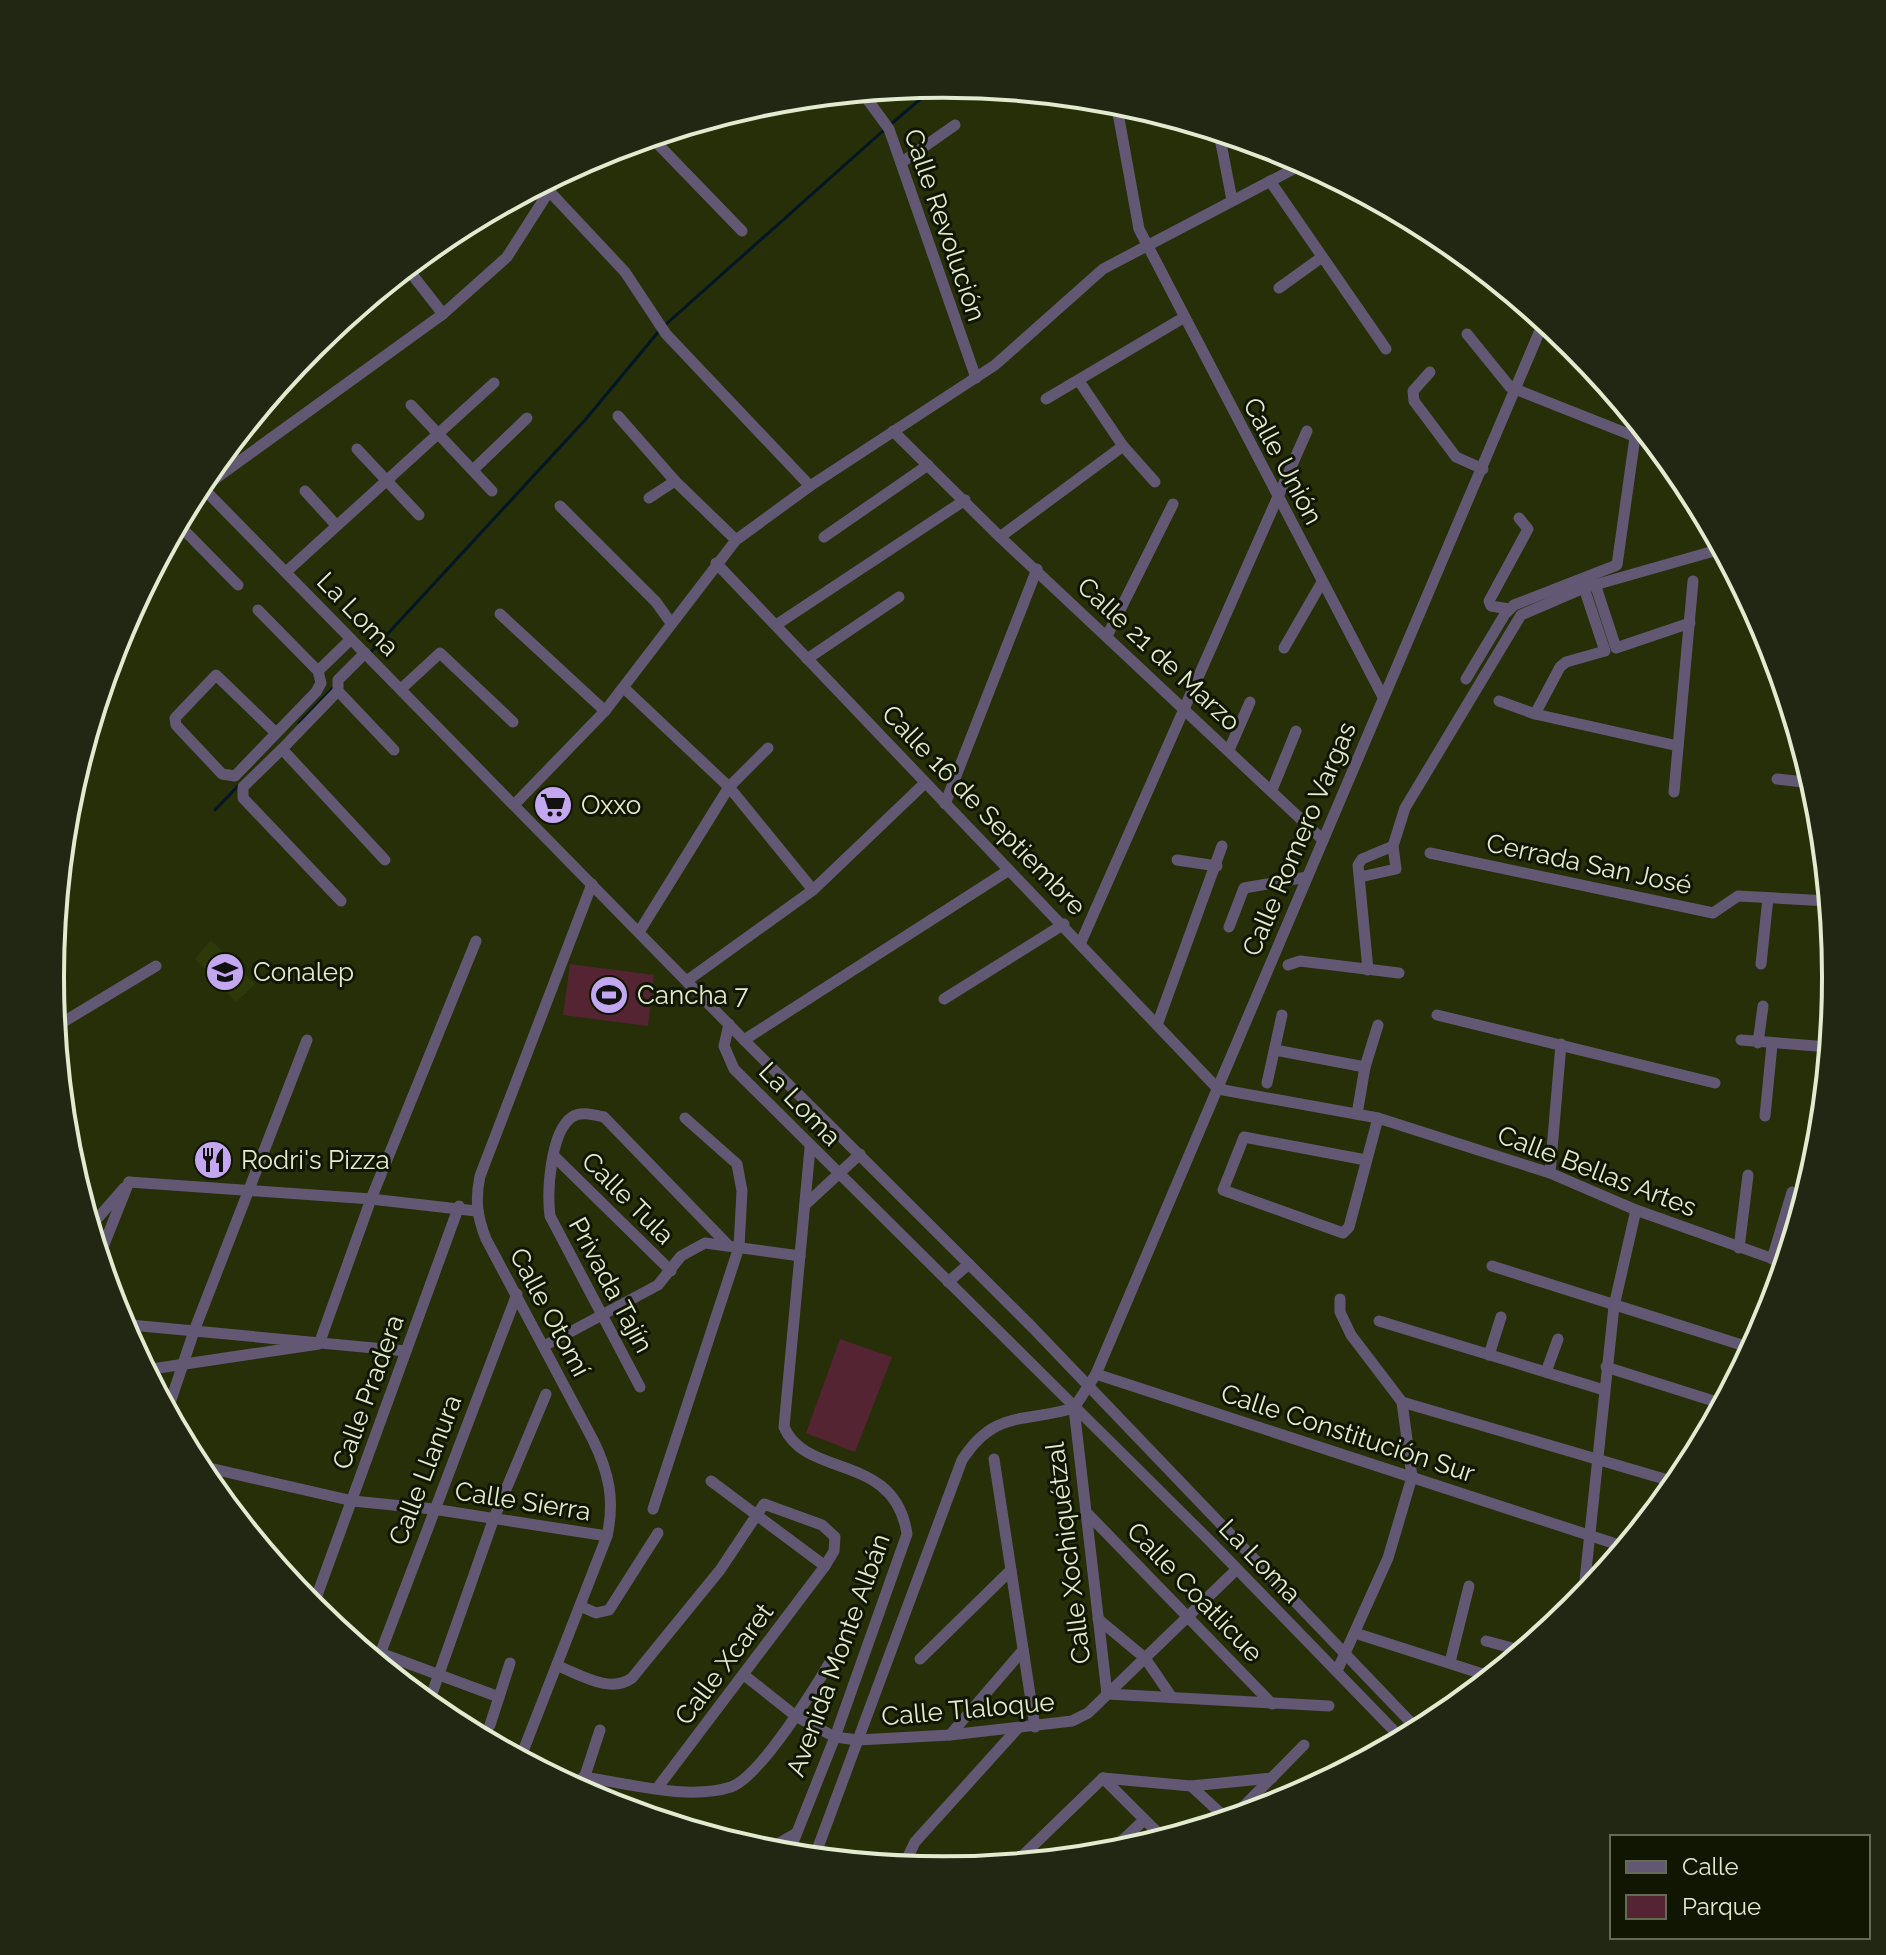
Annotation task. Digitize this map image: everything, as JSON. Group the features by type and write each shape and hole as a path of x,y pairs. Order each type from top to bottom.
{"street":[{"name":"Calle Revolución","path":"870,102 889,129 976,378"},
{"name":"Calle Unión","path":"1118,116 1136,219 1147,244 1383,697"},
{"path":"901,163 955,125"},
{"path":"1221,143 1232,200"},
{"path":"659,145 742,231"},
{"path":"514,805 605,711 736,540 810,486 976,378 1103,269 1291,170"},
{"path":"1270,181 1386,349"},
{"path":"226,470 443,314 507,257 553,190"},
{"path":"551,193 625,272 666,334 810,486"},
{"path":"1279,288 1322,257"},
{"path":"413,276 443,314"},
{"path":"1046,399 1183,318"},
{"name":"Calle Romero Vargas","path":"1096,1374 1539,332"},
{"path":"1467,334 1504,381 1516,389 1636,437"},
{"path":"1430,372 1413,391 1414,401 1456,457 1483,469"},
{"path":"1079,381 1123,446 1155,482"},
{"path":"286,572 494,383"},
{"path":"411,405 492,491"},
{"path":"618,416 675,481 736,540"},
{"path":"473,470 527,418"},
{"name":"Calle 21 de Marzo","path":"893,431 1000,537 1323,840"},
{"path":"1081,942 1183,708 1279,501 1307,431"},
{"path":"1619,571 1636,437"},
{"path":"1000,537 1123,446"},
{"path":"357,449 419,515"},
{"path":"824,537 928,465"},
{"path":"649,498 675,481"},
{"path":"305,491 336,525"},
{"name":"La Loma","path":"207,497 286,572 729,1024 724,1046 734,1069 810,1148 1237,1569 1394,1731"},
{"path":"776,625 965,500"},
{"path":"1107,636 1173,504"},
{"path":"560,506 667,614 671,623"},
{"path":"1519,518 1528,529 1489,601 1491,606 1509,609 1619,571 1711,551"},
{"path":"186,532 238,585"},
{"name":"Calle 16 de Septiembre","path":"716,563 1064,924 1218,1089"},
{"path":"945,804 1037,569"},
{"path":"1360,877 1394,871 1393,846 1405,808 1456,727 1511,628 1534,607 1590,586 1619,571"},
{"path":"1674,792 1693,581"},
{"path":"1284,648 1322,582"},
{"path":"1590,586 1616,648 1690,623"},
{"path":"1535,714 1560,667 1566,662 1605,651 1590,586"},
{"path":"807,659 899,597"},
{"path":"1466,679 1509,609"},
{"path":"258,610 318,671 321,683 316,692 235,776 228,776 176,725 175,718 216,675 276,733"},
{"path":"500,614 605,711"},
{"path":"318,671 351,639"},
{"path":"365,653 338,680 338,691 394,750"},
{"path":"401,689 440,653 513,722"},
{"path":"624,688 729,787 813,890"},
{"path":"338,691 243,787 243,798 341,901"},
{"path":"1499,701 1535,714 1678,746"},
{"path":"1229,750 1250,702"},
{"path":"1272,790 1296,731"},
{"path":"639,932 729,787 768,748"},
{"path":"282,749 385,860"},
{"path":"1777,779 1799,781"},
{"path":"688,980 813,890 925,783"},
{"path":"1157,1025 1222,846"},
{"path":"1368,970 1360,861 1393,846"},
{"name":"Cerrada San José","path":"1430,853 1713,913 1734,897 1818,900"},
{"path":"1177,860 1217,866"},
{"path":"744,1040 1009,870"},
{"path":"1229,927 1244,888 1307,877"},
{"path":"129,1182 459,1206 476,1211 480,1176 592,884"},
{"path":"1761,964 1768,898"},
{"path":"944,999 1064,924"},
{"path":"319,1344 371,1199 476,941"},
{"path":"1288,965 1300,961 1399,973"},
{"path":"65,1021 156,966"},
{"path":"1758,1043 1763,1006"},
{"path":"1267,1083 1282,1015"},
{"path":"1437,1015 1715,1083"},
{"path":"729,1024 969,1264 1410,1721"},
{"path":"1357,1114 1365,1067 1378,1025"},
{"path":"172,1398 194,1331 307,1040"},
{"path":"1741,1040 1819,1047"},
{"path":"1550,1173 1561,1044"},
{"path":"1765,1116 1772,1045"},
{"path":"1275,1050 1365,1067"},
{"name":"Calle Bellas Artes","path":"1218,1089 1394,1122 1550,1173 1636,1210 1775,1260"},
{"name":"Privada Tajín","path":"640,1387 550,1216 547,1195 554,1156 560,1134 572,1117 586,1113 604,1117 734,1246"},
{"path":"653,1509 734,1246 742,1191 737,1164 685,1118"},
{"path":"1366,1160 1244,1137 1223,1190 1343,1233 1349,1227 1378,1118"},
{"name":"Avenida Monte Albán","path":"792,1843 835,1737 907,1534 900,1507 883,1485 799,1446 784,1427 810,1148"},
{"path":"805,1205 840,1176 860,1154"},
{"name":"Calle Tula","path":"554,1156 671,1271"},
{"path":"1739,1248 1748,1175"},
{"path":"98,1218 129,1182"},
{"path":"105,1241 129,1182"},
{"path":"1772,1259 1792,1192"},
{"name":"Calle Pradera","path":"317,1595 459,1206"},
{"path":"1584,1578 1614,1306 1636,1210"},
{"name":"Calle Otomí","path":"476,1211 486,1239 607,1468 612,1513 607,1536 524,1750"},
{"path":"544,1346 658,1285 681,1256 705,1243 800,1256"},
{"path":"948,1282 969,1264"},
{"path":"1492,1266 1741,1345"},
{"name":"Calle Llanura","path":"380,1652 517,1294"},
{"path":"1337,1671 1388,1558 1412,1477 1402,1402 1351,1335 1340,1312 1340,1299"},
{"path":"1489,1355 1501,1317"},
{"path":"1379,1321 1604,1390"},
{"path":"136,1326 406,1351"},
{"path":"1546,1372 1558,1339"},
{"path":"156,1368 319,1344"},
{"path":"1606,1367 1713,1401"},
{"path":"818,1847 962,1460 976,1439 999,1423 1074,1408 1096,1374"},
{"name":"Calle Constitución Sur","path":"1096,1374 1615,1544"},
{"path":"432,1692 494,1518 546,1394"},
{"path":"1402,1402 1665,1479"},
{"name":"Calle Xochiquétzal","path":"1074,1408 1107,1694"},
{"path":"994,1459 1035,1727"},
{"name":"Calle Sierra","path":"214,1469 353,1501 433,1509 607,1536"},
{"path":"558,1666 609,1685 621,1686 632,1678 720,1570 757,1516 764,1504 828,1530 835,1537 835,1546 825,1566 757,1516 711,1481"},
{"name":"Calle Coatlicue","path":"1086,1512 1272,1704"},
{"path":"580,1606 596,1613 609,1610 658,1533"},
{"name":"Calle Xcaret","path":"658,1787 825,1566"},
{"name":"Calle Tlaloque","path":"835,1737 858,1740 950,1735 1072,1721 1107,1694 1237,1569"},
{"path":"920,1659 1011,1570"},
{"path":"1450,1662 1469,1586"},
{"path":"1098,1619 1145,1658 1171,1696"},
{"path":"1355,1633 1481,1673"},
{"path":"1486,1641 1511,1648"},
{"path":"950,1735 1023,1650"},
{"path":"600,1730 583,1777 715,1791 735,1786 797,1717 833,1657"},
{"path":"393,1662 499,1697"},
{"path":"490,1725 510,1663"},
{"path":"744,1675 797,1717 835,1737"},
{"path":"1107,1694 1329,1706"},
{"path":"909,1855 915,1842 1018,1728"},
{"path":"1248,1802 1304,1745"},
{"path":"1026,1852 1103,1778 1191,1786 1272,1778"},
{"path":"1103,1778 1155,1831"},
{"path":"1191,1786 1221,1812"},
{"path":"1126,1837 1144,1820"},
{"path":"782,1842 795,1834"}],"shaded area":[{"name":"Conalep","path":"211,940 255,984 236,1002 195,959"}],"green space":[{"name":"Cancha 7","path":"570,964 654,975 648,1026 563,1015"},
{"path":"840,1339 892,1357 855,1452 806,1433"}],"waterway":[{"path":"891,124 921,99"},
{"path":"664,326 885,129"},
{"path":"370,653 586,419 659,331"},
{"path":"299,723 333,688"},
{"path":"215,810 238,786"}],"place":[{"name":"Oxxo","path":"553,805"},
{"name":"Conalep","path":"225,972"},
{"name":"Cancha 7","path":"609,995"},
{"name":"Rodri's Pizza","path":"213,1160"}]}
